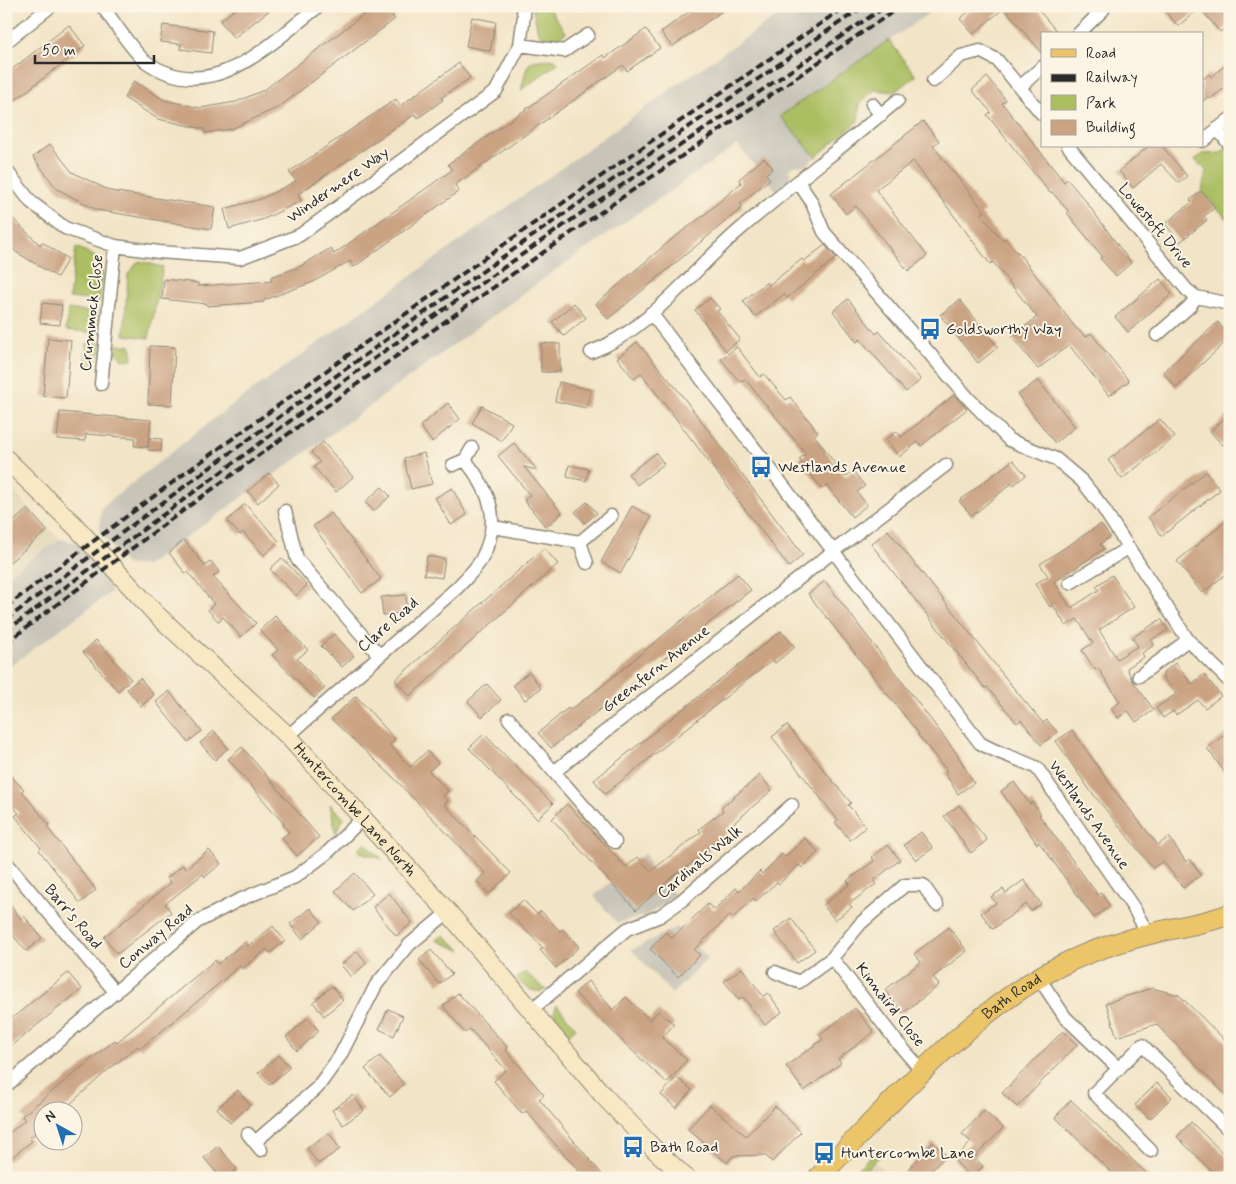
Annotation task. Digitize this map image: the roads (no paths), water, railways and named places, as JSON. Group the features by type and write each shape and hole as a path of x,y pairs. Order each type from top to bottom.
{"main road":[{"name":"Bath Road","path":"818,1178 923,1072 977,1021 1039,978 1070,961 1148,934 1230,914"}],"street":[{"path":"6,42 51,6"},
{"path":"102,6 144,60 173,76 205,78 231,71 256,55 319,6"},
{"name":"Windermere Way","path":"6,170 30,202 65,228 115,246 159,252 240,258 300,235 496,92 520,45 524,15 522,6"},
{"path":"1080,32 1103,10"},
{"path":"520,45 564,51 588,35"},
{"path":"933,81 961,56 980,51 997,60 1041,113"},
{"path":"1020,87 1041,68"},
{"path":"591,352 611,344 651,313 737,232 898,100"},
{"path":"872,104 881,115"},
{"path":"1204,140 1230,118"},
{"path":"1217,129 1230,145"},
{"name":"Lowestoft Drive","path":"1070,148 1168,268 1196,297"},
{"path":"799,183 811,201 824,232 969,398 1009,440 1056,459 1082,481 1101,505 1188,640 1230,682"},
{"name":"Crummock Close","path":"101,384 115,246"},
{"path":"1157,335 1190,306 1196,297 1230,304"},
{"name":"Westlands Avenue","path":"651,313 980,743 998,753 1023,761 1036,768 1134,907 1148,934"},
{"path":"472,448 459,463 479,477 488,496 494,527 580,542 611,516"},
{"name":"Huntercombe Lane North","path":"7,461 75,526 156,614 288,736 364,817 448,912 602,1094 653,1148 686,1178"},
{"name":"Greenfern Avenue","path":"554,772 834,550 946,466"},
{"path":"285,510 298,559 379,655"},
{"name":"Clare Road","path":"288,736 458,587 480,561 494,527"},
{"path":"580,542 588,563"},
{"path":"1070,584 1128,548"},
{"path":"1139,676 1188,640"},
{"path":"509,719 615,842"},
{"name":"Cardinals Walk","path":"530,1010 627,929 660,916 681,901 792,805"},
{"name":"Conway Road","path":"6,1086 196,922 239,900 295,877 327,853 364,817"},
{"name":"Barr's Road","path":"6,862 116,993"},
{"name":"Kinnaird Close","path":"775,972 799,982 832,958 861,923 905,885 923,885 937,905"},
{"path":"255,1142 318,1088 340,1056 376,985 409,945 448,912"},
{"name":"Kinnaird Close","path":"832,958 897,1042 923,1072"},
{"path":"1039,978 1065,1017 1119,1069"},
{"path":"1151,1151 1094,1093 1142,1045 1230,1131"}],"railway":[{"path":"6,607 213,452 528,227 846,6"},
{"path":"6,620 217,462 431,308 864,6"},
{"path":"6,631 386,350 600,200 886,6"},
{"path":"6,643 226,479 449,318 901,6"}],"place":[{"name":"Goldsworthy Way","path":"930,329"},
{"name":"Westlands Avenue","path":"761,467"},
{"name":"Bath Road","path":"633,1147"},
{"name":"Huntercombe Lane","path":"824,1153"}]}
